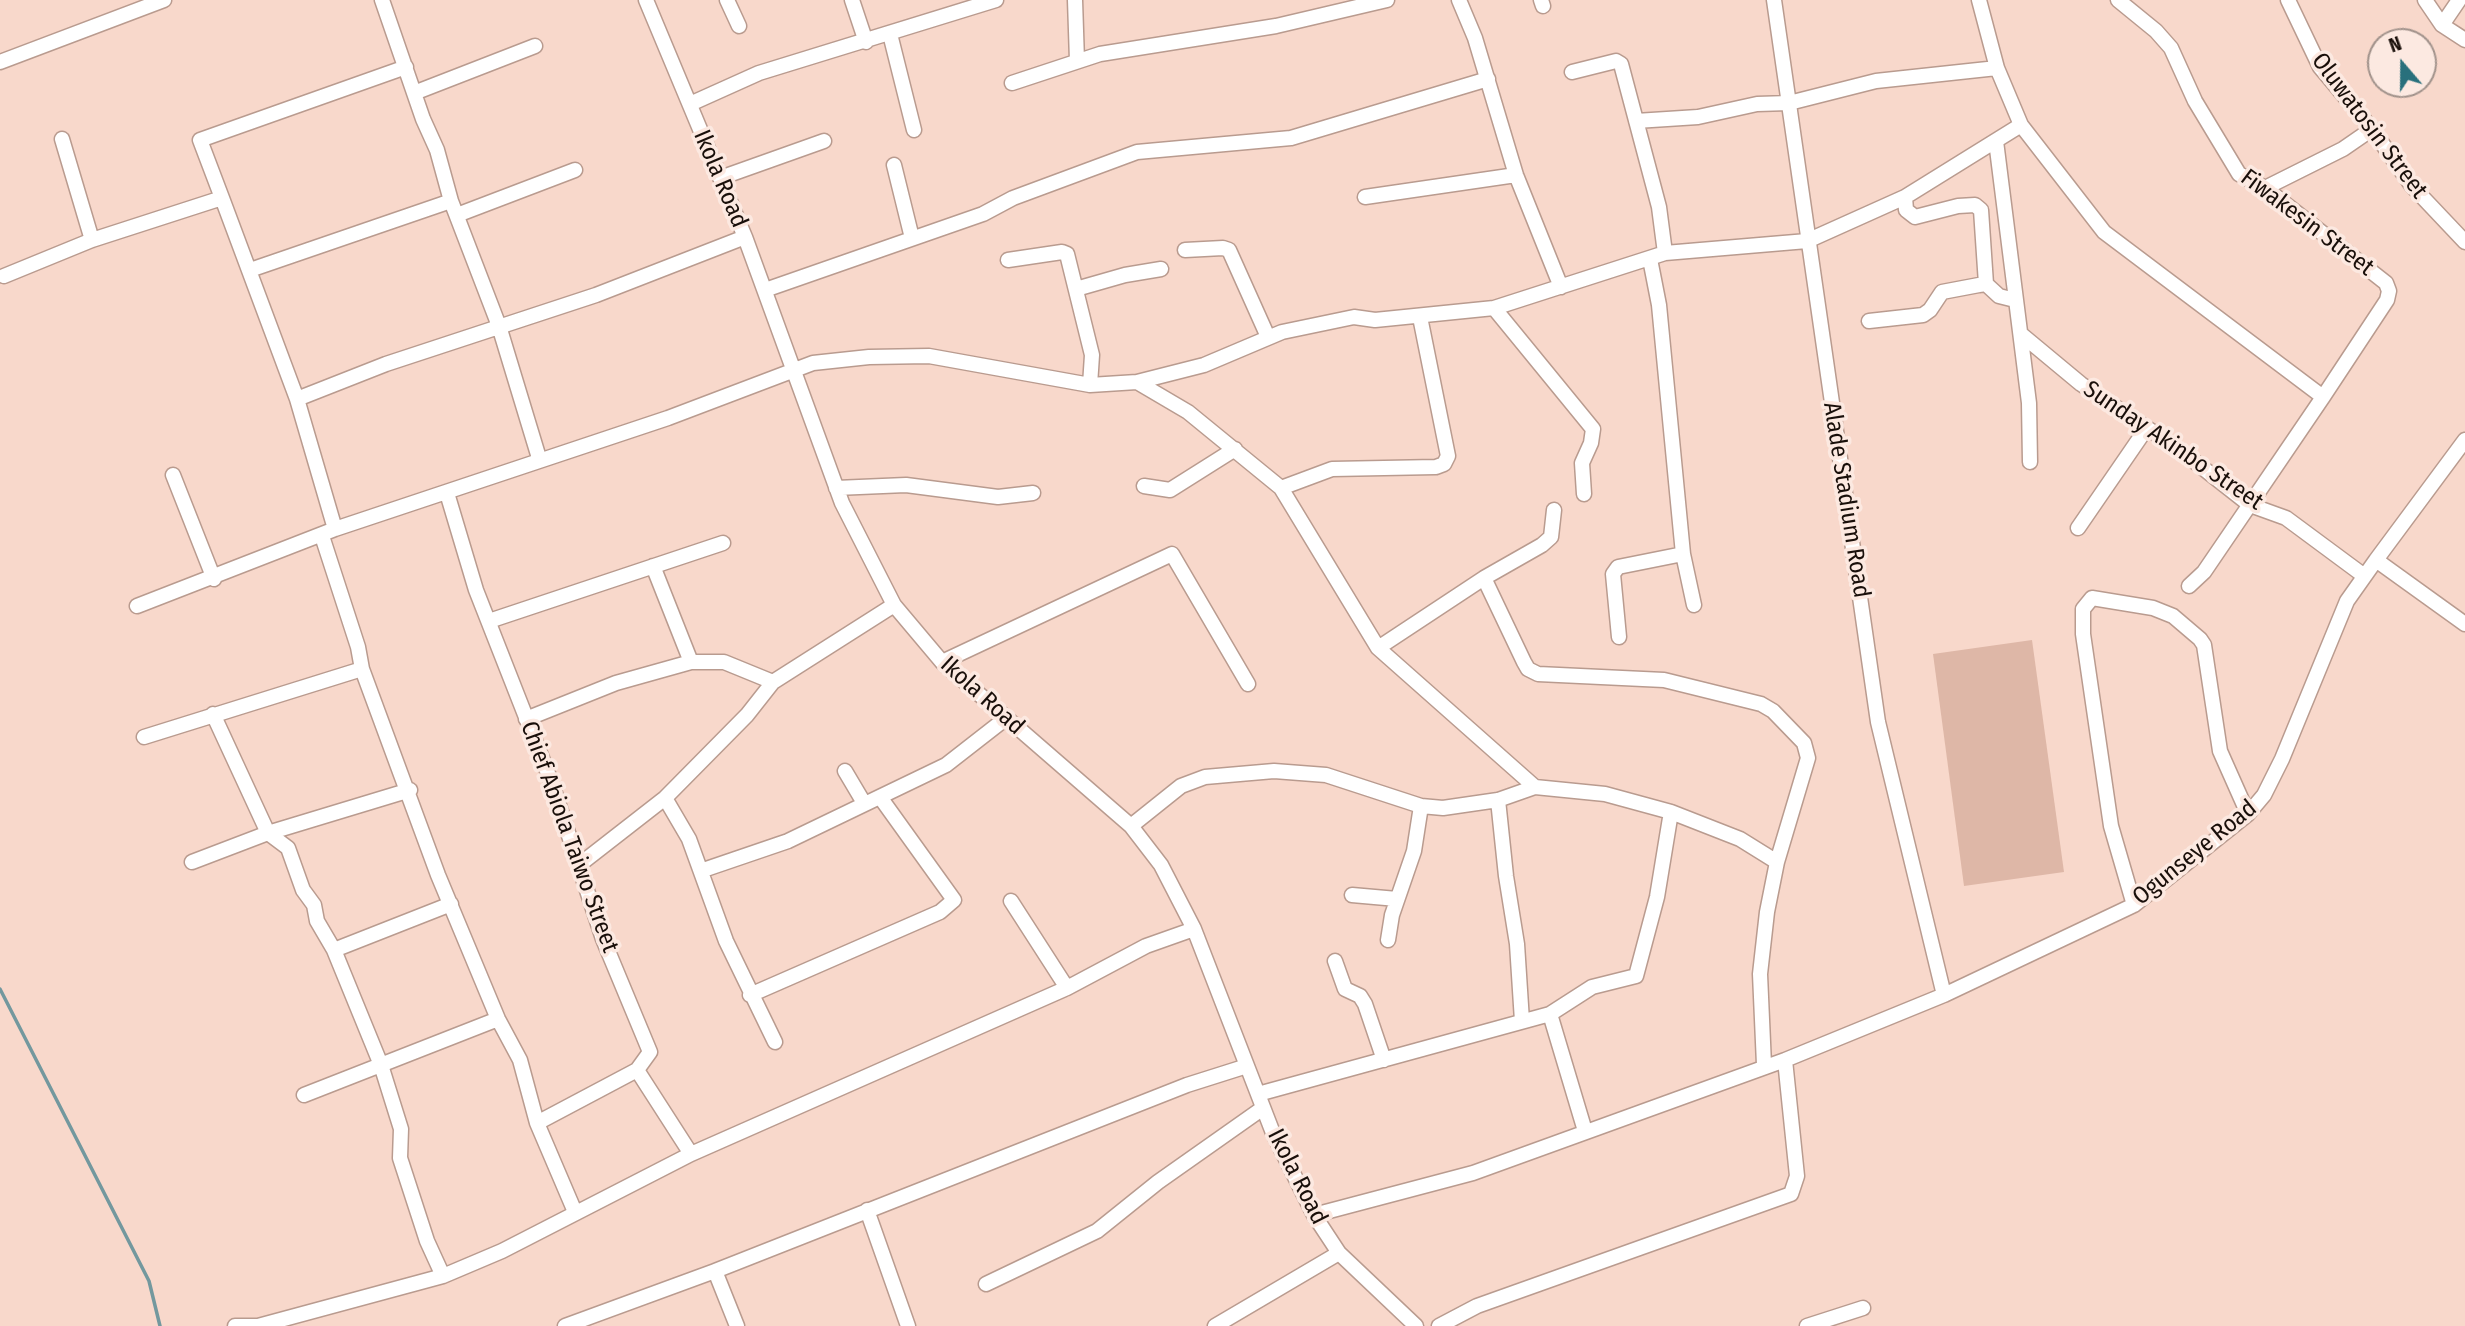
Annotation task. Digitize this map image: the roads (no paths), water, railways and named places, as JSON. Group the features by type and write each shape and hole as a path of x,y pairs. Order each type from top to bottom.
{"street":[{"path":"0,62 164,0"},
{"path":"382,0 437,150 454,208 499,326 539,458"},
{"name":"Ikola Road","path":"646,0 745,237 836,488 894,605 942,662 1131,826 1161,865 1194,929 1263,1108 1314,1215 1339,1253 1412,1325"},
{"path":"727,0 739,26"},
{"path":"852,0 866,42"},
{"path":"690,104 759,73 890,34 942,7 996,0"},
{"path":"1075,0 1077,61"},
{"path":"1012,83 1077,61 1132,47 1276,26 1387,0"},
{"path":"1459,0 1488,79 1516,175 1560,287"},
{"name":"Alade Stadium Road","path":"1774,0 1878,722 1944,995"},
{"path":"1979,0 1997,68 2021,125 2104,232 2323,397"},
{"name":"Fiwakesin Street","path":"2119,0 2157,31 2171,48 2195,101 2239,174 2265,188 2386,283 2389,290 2387,300 2323,397 2204,572 2189,586"},
{"name":"Oluwatosin Street","path":"2288,0 2320,67 2372,129 2412,186 2465,242"},
{"path":"2426,0 2442,25 2465,40"},
{"path":"2442,25 2459,0"},
{"path":"890,34 914,130"},
{"path":"414,93 535,46"},
{"path":"1572,72 1619,62 1659,206 1665,253"},
{"path":"406,67 200,140 297,399 362,668 451,904 498,1019 520,1060 537,1123 575,1212"},
{"path":"1636,121 1698,117 1757,104 1789,103 1876,81 1997,68"},
{"path":"765,290 912,239 1137,152 1291,138 1488,79"},
{"path":"137,606 214,579 328,533 447,493 539,458 668,418 813,363 869,357 929,355 1090,385 1137,382 1204,365 1268,337 1354,317 1375,320 1494,308 1665,253 1807,241 1905,197 2021,125"},
{"path":"2265,188 2343,149 2372,129"},
{"path":"62,139 92,240"},
{"path":"720,178 824,141"},
{"path":"1996,141 2015,300 2022,335 2029,403 2030,462"},
{"path":"894,165 912,239"},
{"path":"250,270 575,170"},
{"path":"1364,197 1516,175"},
{"path":"1905,197 1906,210 1915,217 1958,206 1975,205 1980,210 1986,284 1999,296 2015,300"},
{"path":"4,276 92,240 222,198"},
{"path":"297,399 386,364 596,295 745,237"},
{"path":"1185,250 1229,250 1268,337"},
{"path":"1008,260 1064,252 1068,256 1092,355 1090,385"},
{"path":"1650,259 1659,304 1683,554 1694,605"},
{"path":"1076,289 1125,275 1161,270"},
{"path":"1869,321 1923,315 1930,310 1942,292 1986,284"},
{"path":"1494,308 1593,429 1591,443 1582,463 1584,494"},
{"path":"1282,488 1332,469 1360,466 1404,470 1444,464 1448,456 1420,317"},
{"name":"Sunday Akinbo Street","path":"2022,335 2081,383 2180,450 2250,505 2286,518 2362,575"},
{"path":"1137,382 1188,412 1282,488 1378,649 1535,788"},
{"path":"2078,527 2146,429"},
{"path":"2465,440 2376,560 2465,624"},
{"path":"1144,486 1170,490 1235,449"},
{"path":"173,475 214,579"},
{"path":"836,488 906,485 998,497 1033,493"},
{"name":"Chief Abiola Taiwo Street","path":"447,493 476,590 551,781 604,939 649,1045 650,1052 637,1070"},
{"path":"1378,649 1483,578 1551,537 1554,510"},
{"path":"489,621 723,543"},
{"path":"942,662 1172,554 1248,684"},
{"path":"1619,638 1613,574 1618,567 1683,554"},
{"name":"Ogunseye Road","path":"1314,1215 1474,1173 1764,1065 1785,1060 1944,995 2134,905 2248,814 2273,778 2347,601 2362,575 2376,560"},
{"path":"653,566 691,662"},
{"path":"1483,578 1528,669 1538,674 1664,680 1761,704 1804,743 1808,758 1777,862 1760,974 1764,1065"},
{"path":"2134,905 2111,826 2083,634 2084,604 2092,598 2153,608 2173,616 2200,639 2204,645 2220,751 2248,814"},
{"path":"579,865 664,798 747,715 773,682 894,605"},
{"path":"526,719 616,683 691,662 724,662 773,682"},
{"path":"144,737 362,668"},
{"path":"214,713 268,833 288,848 303,890 314,905 317,921 334,950 381,1066 401,1129 400,1158 427,1241 443,1276"},
{"path":"703,870 788,841 946,765 1005,719"},
{"path":"845,771 864,803"},
{"path":"1131,826 1181,786 1205,777 1274,771 1342,779 1421,806 1443,808 1498,800 1535,788 1605,794 1671,812 1740,839 1777,862"},
{"path":"192,862 268,833 410,790"},
{"path":"750,995 940,912 954,900 880,797"},
{"path":"664,798 689,839 703,870 726,941 775,1042"},
{"path":"1498,800 1517,944 1522,1021"},
{"path":"1388,940 1397,899 1414,851 1421,806"},
{"path":"1258,1094 1550,1014 1592,987 1632,978 1638,973 1657,897 1671,812"},
{"path":"1352,895 1397,899"},
{"path":"1011,901 1067,988"},
{"path":"334,950 451,904"},
{"path":"235,1326 258,1326 443,1276 502,1251 691,1154 894,1062 1067,988 1146,946 1194,929"},
{"path":"1335,961 1345,989 1360,996 1365,1004 1384,1060"},
{"path":"1550,1014 1585,1131"},
{"path":"304,1095 498,1019"},
{"path":"1439,1326 1477,1306 1791,1194 1797,1176 1785,1060"},
{"path":"565,1326 715,1271 1187,1085 1247,1066"},
{"path":"537,1123 637,1070 691,1154"},
{"path":"986,1284 1097,1231 1157,1182 1263,1108"},
{"path":"867,1210 908,1326"},
{"path":"1215,1326 1339,1253"},
{"path":"715,1271 737,1326"},
{"path":"1807,1326 1863,1308"}],"waterway":[{"path":"0,989 149,1281 160,1326"}]}
